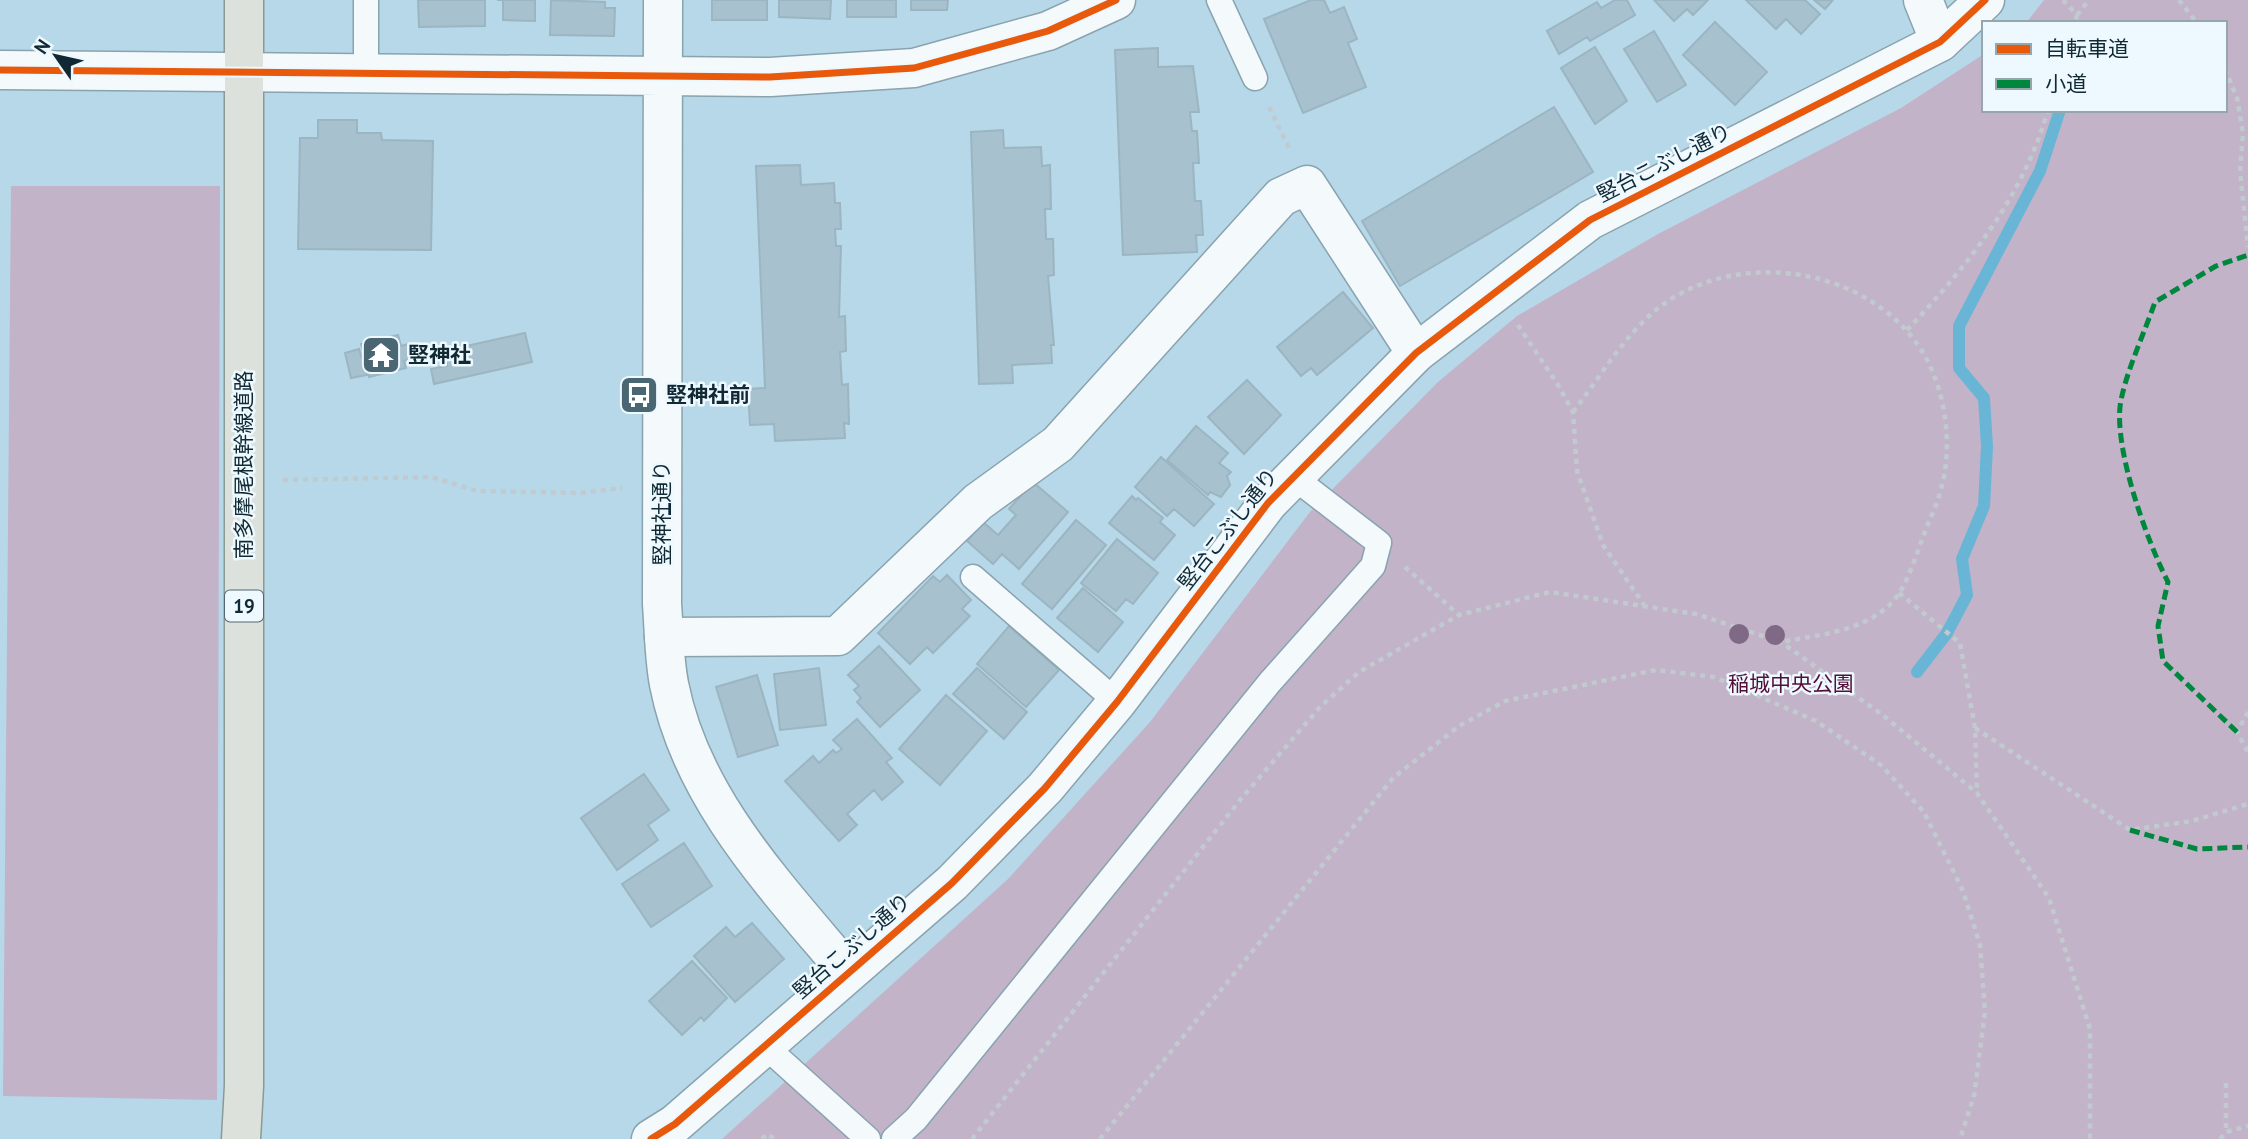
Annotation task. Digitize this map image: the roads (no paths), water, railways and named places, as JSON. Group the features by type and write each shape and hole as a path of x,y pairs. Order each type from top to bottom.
{"main road":[{"name":"南多摩尾根幹線道路","path":"241,1139 244,1059 244,0"}],"street":[{"name":"竪神社通り","path":"663,0 661,74 664,638 668,683 681,731 710,795 755,860 847,971"},
{"path":"0,70 770,77 914,68 1048,31 1116,0"},
{"path":"1923,0 1940,42"},
{"name":"竪台こぶし通り","path":"651,1139 675,1124 766,1047 847,971 951,883 1045,788 1118,702 1292,476 1416,353 1590,220 1940,42 1985,0"},
{"path":"664,638 838,636 978,502 1058,444 1282,197 1307,185 1416,353"}],"lane":[{"path":"366,0 366,74"},
{"path":"1219,0 1255,78"},
{"path":"894,1139 916,1119 1270,682 1373,566 1379,543 1292,476"},
{"path":"973,577 1118,702"},
{"path":"766,1047 868,1139"}],"waterway":[{"path":"1917,672 1947,633 1967,595 1962,559 1984,506 1987,446 1984,398 1959,368 1959,326 2040,171 2059,112"}],"place":[{"name":"竪神社","path":"381,355"},
{"name":"竪神社前","path":"639,395"}],"park label":[{"name":"稲城中央公園","path":"1791,684"}]}
